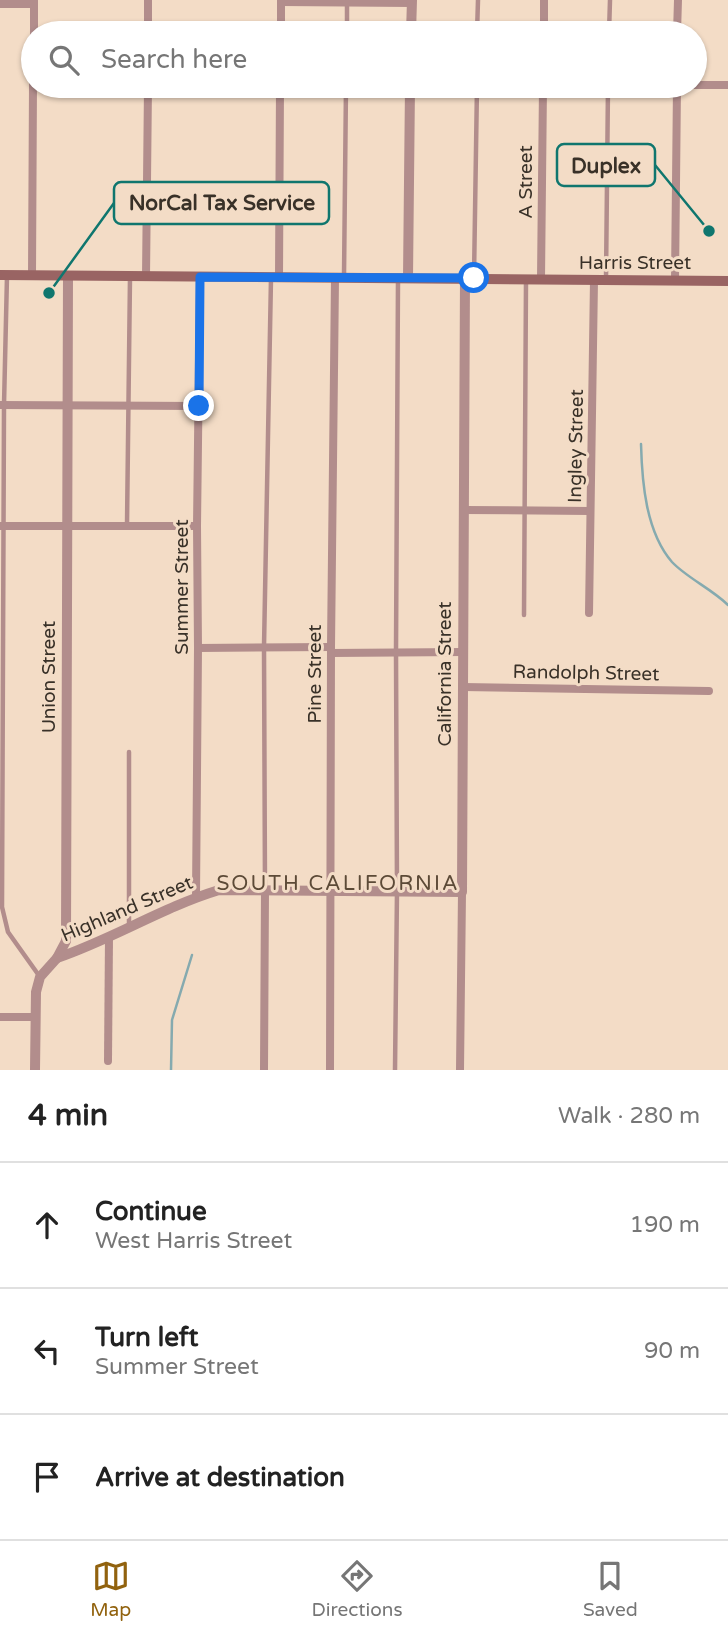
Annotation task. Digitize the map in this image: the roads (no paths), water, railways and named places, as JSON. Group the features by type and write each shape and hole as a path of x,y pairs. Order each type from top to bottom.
{"main road":[{"name":"Harris Street","path":"3,275 728,281"}],"street":[{"path":"148,0 148,21"},
{"path":"544,0 544,21"},
{"path":"677,21 678,0"},
{"path":"281,21 281,1 412,1 411,21"},
{"path":"0,4 34,2 34,21"},
{"path":"707,85 728,85"},
{"path":"32,275 33,98"},
{"path":"146,276 148,98"},
{"path":"275,278 280,98"},
{"path":"403,278 410,98"},
{"name":"A Street","path":"541,279 543,98"},
{"path":"675,280 677,98"},
{"name":"Union Street","path":"40,976 57,958 65,941 68,276"},
{"name":"Summer Street","path":"196,897 200,277"},
{"name":"Pine Street","path":"330,1070 331,650 339,278"},
{"name":"California Street","path":"460,1070 464,510 470,278"},
{"name":"Ingley Street","path":"589,613 594,280"},
{"path":"2,405 199,406"},
{"path":"464,510 590,511"},
{"path":"2,526 197,526"},
{"path":"198,648 463,652"},
{"name":"Randolph Street","path":"463,687 709,691"},
{"name":"Highland Street","path":"57,958 196,897 219,890 462,892"},
{"path":"264,1070 265,891"},
{"path":"108,1061 109,937"},
{"path":"35,1070 36,992 40,976"},
{"path":"0,1017 36,1017"}],"lane":[{"path":"477,21 478,0"},
{"path":"609,21 610,0"},
{"path":"347,2 347,21"},
{"path":"339,278 346,98"},
{"path":"470,278 477,98"},
{"path":"606,280 608,98"},
{"path":"3,275 2,907 8,932 40,976"},
{"path":"127,525 130,276"},
{"path":"265,891 264,647 275,278"},
{"path":"395,1070 396,652 403,278"},
{"path":"524,615 526,279"},
{"path":"129,928 130,752"}],"waterway":[{"path":"641,444 647,506 663,550 678,568 728,605"},
{"path":"171,1070 172,1020 192,955"}],"place":[{"name":"Duplex","path":"709,231"},
{"name":"NorCal Tax Service","path":"49,293"}],"district":[{"name":"SOUTH CALIFORNIA","path":"338,883"}]}
